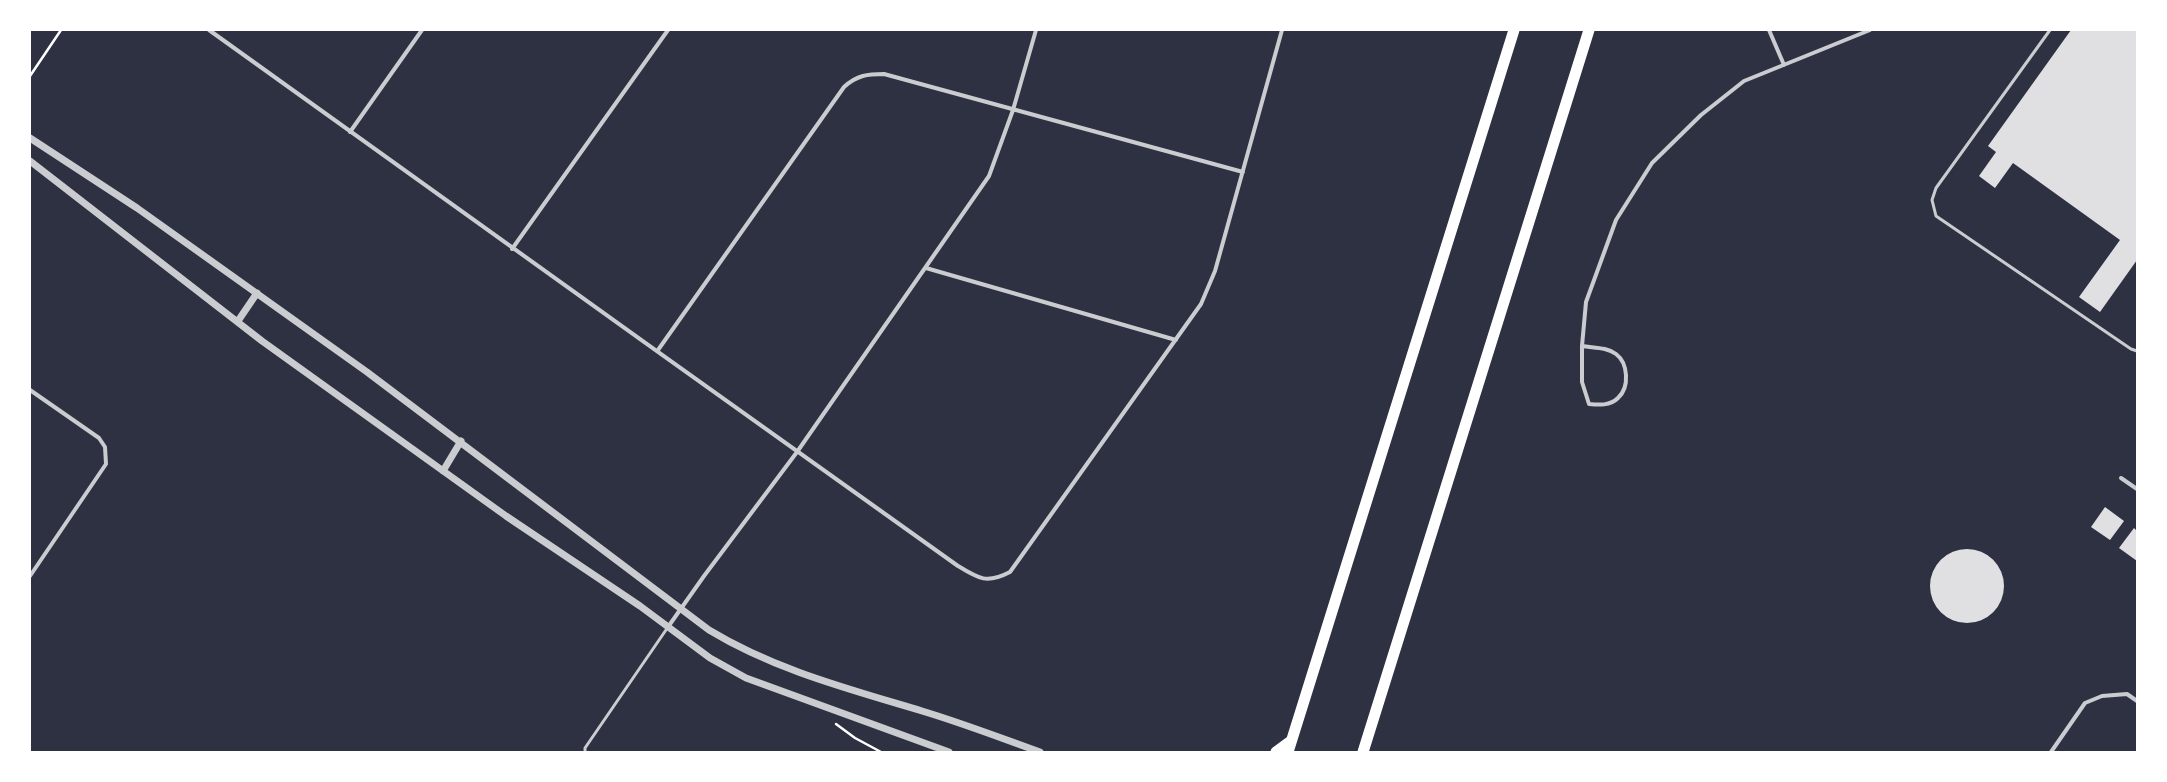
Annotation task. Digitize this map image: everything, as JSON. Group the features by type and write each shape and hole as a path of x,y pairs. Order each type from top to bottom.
{"highway":[{"path":"1288,752 1514,30"},
{"path":"1363,752 1589,30"},
{"path":"1276,752 1291,741"}],"street":[{"path":"209,30 512,249 658,350 797,452 958,566 975,577 987,580 1010,572 1201,304 1215,271 1282,30"},
{"path":"350,132 422,30"},
{"path":"512,249 668,30"},
{"path":"668,627 797,452 989,176 1014,110 1036,30"},
{"path":"1769,30 1784,65"},
{"path":"1582,346 1615,353 1623,361 1626,373 1625,385 1618,398 1603,406 1589,404 1582,382 1582,346 1586,302 1616,220 1652,163 1702,116 1744,81 1870,30"},
{"path":"658,350 844,87 853,78 868,74 884,74 1243,172"},
{"path":"30,138 137,208 256,293 461,441 710,630 728,641 781,666 941,717 1040,752"},
{"path":"30,161 262,341 443,471 668,627 705,655 746,678 949,752"},
{"path":"926,268 1176,340"},
{"path":"238,321 256,293"},
{"path":"30,390 99,438 105,447 106,464 30,576"},
{"path":"443,471 461,441"},
{"path":"2121,478 2137,489"},
{"path":"2051,752 2085,703 2102,696 2127,694 2137,701"}],"lane":[{"path":"2050,30 1936,188 1932,200 1936,216 2131,349 2137,351"},
{"path":"585,752 604,718 668,627"}],"path":[{"path":"30,76 61,30"},
{"path":"836,723 855,738 881,752"}],"building":[{"path":"2071,30 2137,30 2137,260 2100,312 2079,297 2120,240 2013,163 1995,188 1979,176 1996,152 1988,146"},
{"path":"2105,507 2124,521 2110,540 2091,527"},
{"path":"2134,528 2137,531 2137,561 2119,548"},
{"path":"1960,549 1974,549 1988,555 1998,565 2004,579 2004,593 1998,607 1988,617 1974,623 1960,623 1946,617 1936,607 1930,593 1930,579 1936,565 1946,555"}]}
